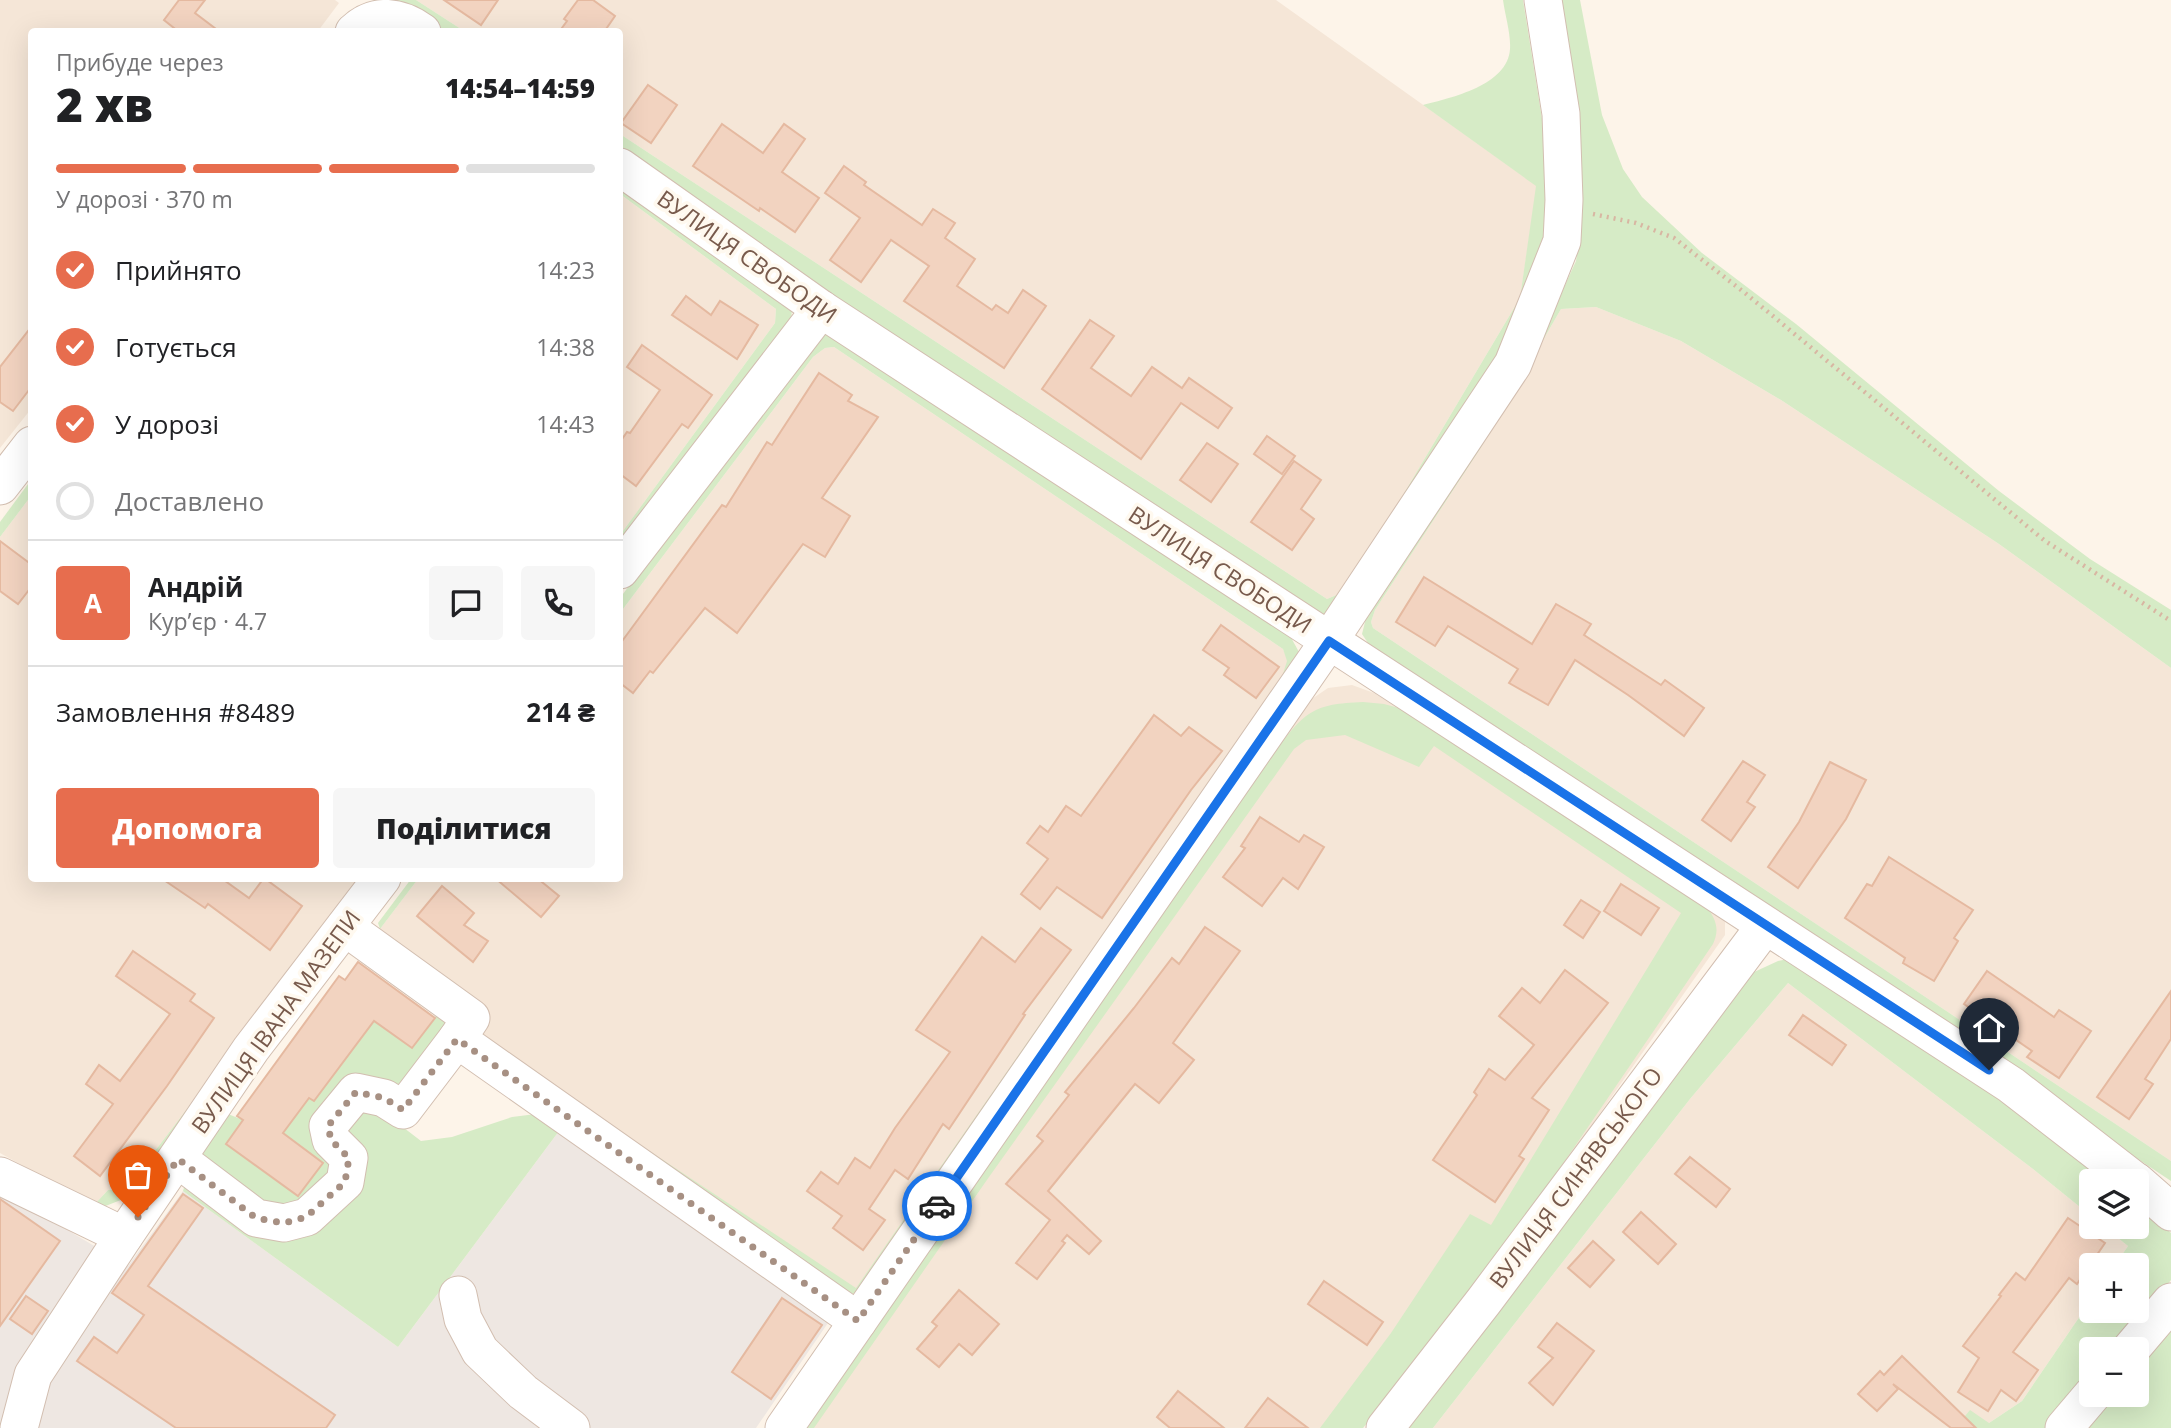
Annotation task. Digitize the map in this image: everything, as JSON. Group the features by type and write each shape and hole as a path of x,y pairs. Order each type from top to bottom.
{"street":[{"path":"784,1428 1329,641 1513,364 1562,241 1564,200 1561,114 1543,0"},
{"path":"366,16 402,20 415,28"},
{"name":"ВУЛИЦЯ СВОБОДИ","path":"623,169 821,309 2011,1085 2119,1169"},
{"path":"623,566 821,309"},
{"path":"0,486 28,450"},
{"name":"ВУЛИЦЯ ІВАНА МАЗЕПИ","path":"19,1428 33,1375 251,1049 379,882"},
{"name":"ВУЛИЦЯ СИНЯВСЬКОГО","path":"1385,1428 1484,1301 1765,926"},
{"path":"178,1159 256,1218 284,1223 306,1217 345,1182 349,1158 331,1140 328,1126 344,1105 356,1092 384,1098 403,1110 457,1039 471,1018 345,927"},
{"path":"457,1039 858,1321"},
{"path":"0,1176 118,1247"},
{"name":"ВУЛИЦЯ СВОБОДИ","path":"2149,1193 2171,1212"},
{"path":"458,1295 463,1319 480,1351 523,1392 571,1428"},
{"path":"2141,1337 2171,1302"},
{"path":"2064,1428 2082,1407"}],"path":[{"path":"1564,200 1590,213 1636,223 1674,238 2045,541 2171,621"}],"shaded area":[{"path":"0,0 335,0 339,3 320,28 28,28 28,413 0,448"},
{"path":"416,0 1276,0 1537,186 1520,298 1346,591 1327,599 623,136 623,28 459,28"},
{"path":"623,196 776,309 775,323 623,531"},
{"path":"1596,307 1681,341 1781,400 1999,544 2171,668 2171,1161 1373,628 1371,622 1375,610 1480,449 1561,309"},
{"path":"834,347 1283,649 1288,661 1283,677 856,1289 475,1035 484,1015 380,929 416,882 623,882 623,609 813,357 825,348"},
{"path":"28,500 28,882 360,882 126,1189 108,1190 94,1205 0,1153 0,537"},
{"path":"1352,685 1374,693 1714,909 1725,922 1725,935 1500,1256 1363,1428 791,1428 1303,705 1328,688"},
{"path":"1788,983 2079,1206 2079,1239 2119,1239 2128,1246 2123,1253 2079,1253 2079,1318 2022,1401 1989,1423 1955,1428 1433,1428 1690,1099"},
{"path":"562,1127 830,1320 756,1428 0,1428 0,1190 128,1266 183,1191 398,1347"}],"green space":[{"path":"390,0 416,0 459,28 432,28"},
{"path":"1503,0 1523,0 1547,150 1554,227 1538,284 1507,352 1354,596 1327,614 1316,616 623,155 623,136 1327,599 1346,591 1520,298 1536,186 1423,105 1476,88 1500,72 1510,49"},
{"path":"1550,0 1580,0 1602,115 1623,169 1642,197 1702,253 1796,324 1999,491 2090,559 2171,610 2171,668 1999,544 1781,400 1681,341 1596,307 1561,309 1480,449 1375,610 1371,622 1373,628 2171,1161 2171,1181 1411,675 1368,643 1362,634 1366,618 1554,309 1576,261 1579,240"},
{"path":"623,183 792,308 791,322 623,552 623,531 775,323 776,309 623,196"},
{"path":"824,334 840,338 1289,634 1299,652 1298,668 855,1294 831,1289 475,1035 856,1288 1282,677 1287,661 1283,649 834,347 825,348 813,357 623,609 623,594 811,341"},
{"path":"28,484 28,500 0,537 0,522"},
{"path":"1363,702 1410,711 1709,910 1715,923 1716,935 1713,944 1500,1256 1363,1428 1320,1428 1391,1333 1470,1214 1491,1225 1681,913 1434,746 1419,767 1345,735 1306,740 1294,749 814,1428 803,1428 1276,750 1295,726 1312,712 1333,705"},
{"path":"360,882 136,1194 103,1207 94,1205 108,1190 126,1189"},
{"path":"409,882 416,882 380,929 378,923"},
{"path":"1788,959 1986,1086 2097,1169 2079,1169 2079,1206 1788,983 1690,1099 1433,1428 1392,1428 1752,973"},
{"path":"441,1009 456,1019 395,1121 421,1141 452,1137 512,1117 544,1113 562,1127 398,1347 183,1191 196,1148 223,1112 243,1120 226,1144 299,1196 323,1163 283,1133 309,1098 314,1101 351,1051 368,1017 412,1048"},
{"path":"2149,1212 2171,1233 2171,1280 2149,1307 2149,1253 2123,1253 2128,1246 2119,1239 2149,1239"},
{"path":"2079,1318 2079,1323 2135,1323 2124,1337 2079,1337 2079,1391 2048,1428 1955,1428 1970,1410 1989,1423 2022,1401"},
{"path":"2171,1331 2171,1428 2086,1428 2104,1407 2149,1407 2149,1356"}],"building":[{"path":"179,0 205,0 195,13 215,28 174,28 164,20"},
{"path":"444,0 498,0 481,25"},
{"path":"578,0 593,0 615,16 607,28 562,28 567,21 564,19"},
{"path":"648,85 677,105 651,143 623,124 623,120"},
{"path":"722,124 763,153 784,124 805,139 782,172 819,198 795,232 693,166"},
{"path":"844,166 866,182 864,185 922,225 933,209 955,223 945,238 975,259 957,286 992,310 996,305 1008,313 1023,290 1046,306 1004,368 904,301 929,266 891,240 861,282 830,260 860,218 825,193"},
{"path":"686,296 711,315 720,301 758,325 737,359 672,315"},
{"path":"1090,320 1114,336 1091,368 1131,396 1152,367 1182,388 1189,378 1232,408 1218,428 1181,403 1141,459 1042,389"},
{"path":"28,331 28,391 13,411 0,402 0,367"},
{"path":"642,345 712,395 688,428 682,424 636,486 623,476 623,438 627,432 630,433 660,390 627,367"},
{"path":"819,373 852,395 848,401 878,417 822,498 850,516 825,557 803,544 737,633 705,608 653,673 650,671 633,693 623,685 623,640 722,505 726,507 767,442 772,445"},
{"path":"1267,436 1295,456 1282,474 1254,454"},
{"path":"1207,443 1238,464 1211,502 1180,480"},
{"path":"1294,461 1321,480 1301,509 1314,519 1292,550 1251,522"},
{"path":"0,541 28,562 28,591 18,604 0,591"},
{"path":"1424,577 1532,644 1556,604 1591,624 1584,635 1661,685 1665,680 1704,708 1684,736 1575,660 1548,705 1509,683 1518,669 1448,626 1435,646 1396,622"},
{"path":"1221,625 1279,667 1256,698 1224,675 1229,668 1203,650"},
{"path":"1154,715 1181,736 1189,727 1222,751 1191,790 1102,918 1057,887 1040,909 1021,894 1048,859 1027,843 1040,826 1048,832 1066,806 1081,816"},
{"path":"1743,761 1765,775 1747,802 1755,807 1731,841 1702,820"},
{"path":"1830,762 1866,780 1846,819 1798,888 1768,867 1799,822"},
{"path":"1260,817 1299,842 1304,835 1324,847 1298,889 1283,878 1262,906 1223,877 1245,848 1241,846"},
{"path":"1889,857 1973,910 1954,938 1958,941 1934,981 1903,963 1905,958 1845,918 1867,884 1872,886"},
{"path":"167,882 227,882 249,898 261,882 269,882 302,906 270,950 208,904 205,908"},
{"path":"500,882 542,882 559,896 541,917"},
{"path":"1621,884 1659,908 1641,935 1604,911"},
{"path":"442,886 474,913 464,925 488,941 473,962 417,916"},
{"path":"1581,900 1600,912 1583,938 1564,925"},
{"path":"1205,927 1240,951 1173,1043 1194,1060 1159,1103 1135,1084 1048,1191 1101,1241 1089,1254 1067,1235 1062,1241 1065,1243 1037,1279 1016,1263 1050,1220 1006,1184 1043,1141 1037,1136 1069,1095 1065,1092 1172,958 1179,964"},
{"path":"1041,928 1071,950 1023,1014 1025,1015 949,1129 943,1124 908,1179 895,1170 869,1209 885,1220 863,1250 833,1228 842,1216 807,1191 821,1172 838,1184 855,1158 870,1168 895,1128 950,1052 916,1030 982,937 1015,962"},
{"path":"133,951 195,994 190,1001 214,1018 100,1176 74,1156 113,1104 86,1084 99,1065 120,1081 170,1014 116,976"},
{"path":"358,962 435,1018 412,1048 374,1021 314,1101 309,1098 283,1133 323,1163 298,1196 226,1144 243,1120 237,1116 339,976 345,980"},
{"path":"1565,970 1608,1003 1532,1098 1549,1110 1519,1156 1524,1159 1495,1202 1433,1160 1477,1095 1474,1092 1489,1069 1505,1080 1534,1045 1499,1016 1522,988 1540,1003"},
{"path":"1987,971 2054,1017 2059,1010 2091,1031 2059,1078 2027,1057 2032,1051 1964,1004"},
{"path":"2171,991 2171,1039 2145,1079 2153,1084 2129,1119 2097,1097"},
{"path":"1803,1015 1846,1045 1832,1065 1789,1035"},
{"path":"1690,1157 1730,1189 1716,1207 1675,1174"},
{"path":"183,1194 203,1208 148,1286 335,1415 326,1428 176,1428 77,1361 94,1337 117,1353 144,1315 112,1293"},
{"path":"0,1199 60,1241 0,1326"},
{"path":"1641,1212 1676,1244 1658,1264 1623,1232"},
{"path":"2068,1218 2079,1225 2079,1239 2099,1239 2105,1243 2098,1253 2079,1253 2079,1281 2077,1284 2069,1278 2013,1352 2038,1370 2016,1401 2001,1390 1988,1411 1958,1392 1979,1358 1963,1346 2016,1273 2025,1280"},
{"path":"1593,1241 1614,1260 1590,1287 1568,1268"},
{"path":"1324,1281 1383,1322 1367,1345 1308,1304"},
{"path":"959,1290 999,1324 972,1355 959,1344 939,1367 917,1349 937,1326 932,1322"},
{"path":"26,1296 48,1311 32,1334 10,1319"},
{"path":"782,1298 822,1325 771,1399 732,1372"},
{"path":"1557,1323 1594,1351 1553,1405 1529,1383 1553,1358 1538,1347"},
{"path":"1902,1356 1976,1428 1951,1428 1893,1384 1898,1389 1877,1411 1858,1394 1880,1371 1884,1375"},
{"path":"1178,1391 1224,1428 1170,1428 1157,1417"},
{"path":"1268,1398 1308,1428 1245,1428"}],"way so far":[{"path":"138,1217 178,1159 256,1218 284,1223 306,1217 345,1182 349,1158 331,1140 328,1126 344,1105 356,1092 384,1098 403,1110 457,1039 858,1321 937,1206"}],"route":[{"path":"937,1206 1329,641 1989,1070"}]}
